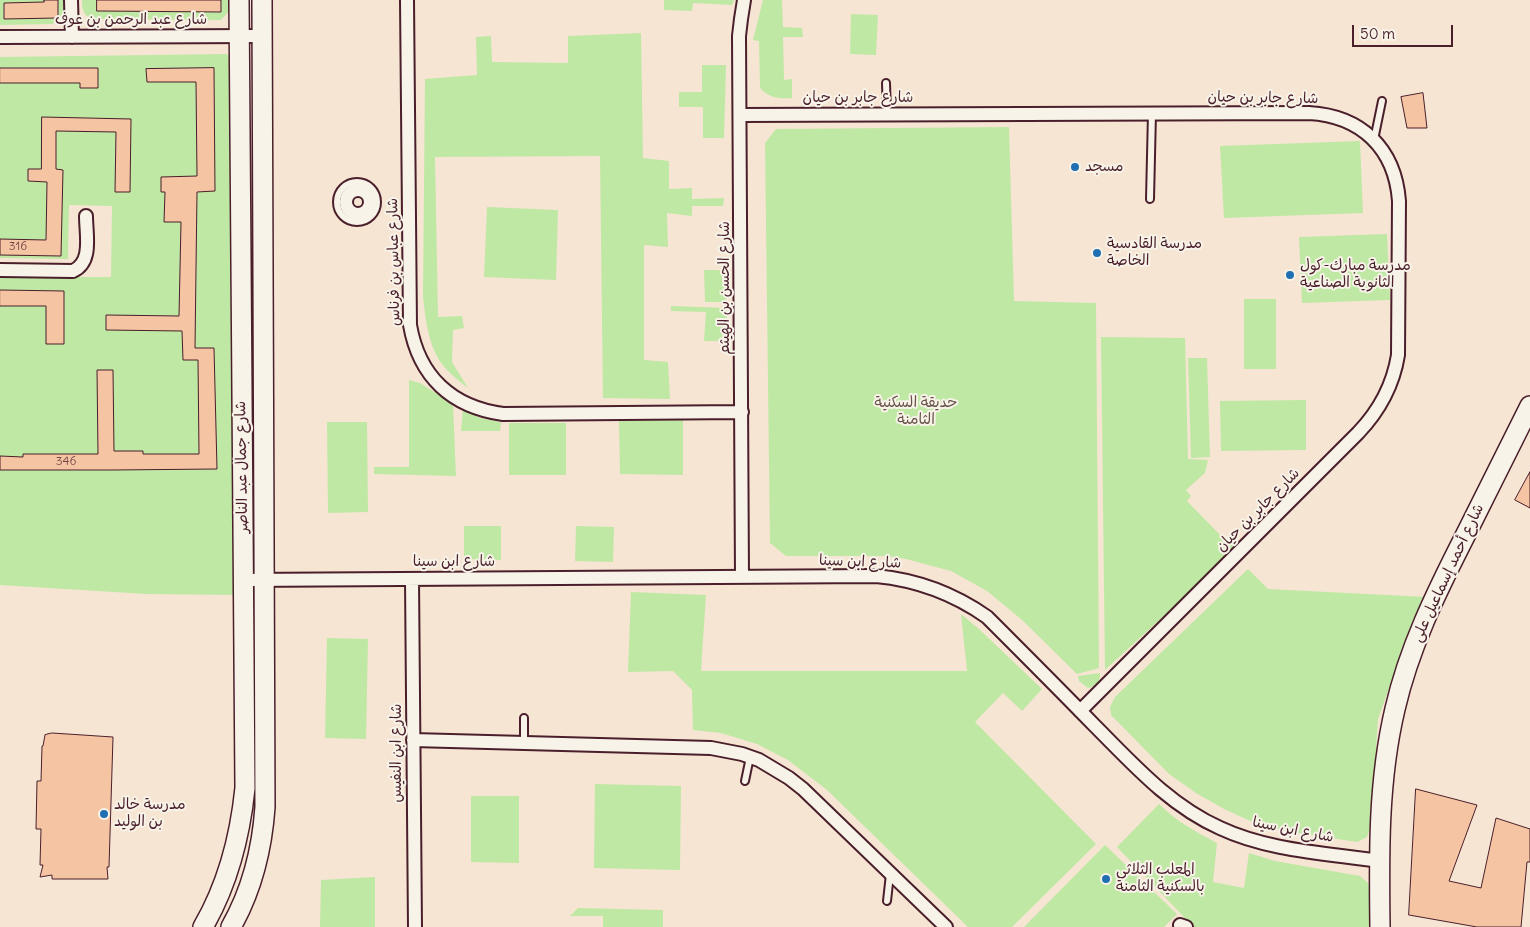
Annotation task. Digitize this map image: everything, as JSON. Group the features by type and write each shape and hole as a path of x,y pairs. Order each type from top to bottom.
{"main road":[{"name":"شارع جمال عبد الناصر","path":"203,927 216,903 234,854 242,811 245,764 239,0"},
{"name":"شارع جمال عبد الناصر","path":"231,927 251,885 261,847 265,807 262,0"},
{"name":"شارع أحمد إسماعيل على","path":"1380,927 1380,813 1383,778 1395,709 1406,668 1431,604 1530,406"}],"street":[{"path":"71,0 72,37"},
{"name":"شارع عباس بن فرناس","path":"407,0 410,325 416,350 431,376 444,390 466,404 478,409 503,414 742,412"},
{"name":"شارع الحسن بن الهيثم","path":"742,576 740,19 744,0"},
{"name":"شارع عبد الرحمن بن عوف","path":"0,37 262,36"},
{"name":"شارع جابر بن حيان","path":"740,115 1322,114 1346,120 1357,126 1374,140 1391,164 1396,176 1399,201 1398,355 1395,370 1384,399 1368,423 1080,710"},
{"path":"0,270 73,271 77,269 84,262 86,254 86,216"},
{"name":"شارع ابن سينا","path":"243,580 742,576 876,576 910,580 958,598 987,617 1167,796 1183,807 1220,828 1248,839 1278,846 1380,861"},
{"name":"شارع ابن النفيس","path":"412,579 414,927"},
{"path":"413,740 711,748 750,757 774,768 789,778 946,927"}],"lane":[{"path":"886,84 887,114"},
{"path":"1374,140 1382,101"},
{"path":"1150,200 1152,113"},
{"path":"358,182 365,183 371,187 378,199 375,212 370,218 357,222 350,221 340,212 338,198 340,191 345,186 358,182"},
{"path":"524,718 524,743"},
{"path":"745,781 750,757"},
{"path":"887,901 890,873"}],"green space":[{"path":"0,0 66,0 66,11 61,20 52,24 0,25"},
{"path":"82,0 234,0 234,6 221,20 91,19 84,11"},
{"path":"664,0 734,0 732,5 693,3 692,11 664,10"},
{"path":"763,0 782,0 783,27 802,28 803,37 783,37 784,80 792,79 792,98 774,97 760,88 759,41 753,40"},
{"path":"851,14 878,15 876,55 850,54"},
{"path":"641,33 643,158 669,161 669,189 692,188 692,199 724,198 723,206 692,206 692,216 667,213 668,247 644,245 644,360 668,362 670,399 603,398 600,156 435,157 438,317 462,316 464,328 453,330 452,362 468,388 447,370 436,354 429,336 425,317 423,297 425,79 477,75 476,37 491,36 492,62 568,63 568,36"},
{"path":"227,54 233,61 238,595 146,594 0,585 0,277 111,277 112,206 69,205 68,259 0,258 0,57"},
{"path":"702,65 726,65 724,138 703,138 703,107 679,107 679,92 702,92"},
{"name":"حديقة السكنية الثامنة","path":"1009,127 1014,301 1096,303 1099,668 1077,674 1021,619 987,591 951,571 887,556 786,556 770,543 765,143 776,129"},
{"path":"1360,141 1363,213 1224,218 1220,146"},
{"path":"487,207 558,210 556,280 484,277"},
{"path":"1387,234 1390,300 1302,303 1299,237"},
{"path":"704,270 725,270 726,302 705,302"},
{"path":"1244,299 1276,299 1276,369 1244,369"},
{"path":"671,306 727,308 727,341 704,341 706,312 671,311"},
{"path":"1101,337 1185,338 1188,459 1208,460 1205,473 1186,490 1191,496 1187,501 1227,542 1235,539 1241,545 1105,670"},
{"path":"1188,358 1207,358 1210,457 1191,458"},
{"path":"409,380 420,383 453,404 456,476 374,474 374,467 409,467"},
{"path":"1306,400 1306,450 1221,451 1220,401"},
{"path":"463,409 480,418 501,422 500,431 461,431"},
{"path":"683,420 683,475 620,474 619,421"},
{"path":"327,422 367,422 368,512 328,513"},
{"path":"509,423 566,423 566,475 509,475"},
{"path":"464,526 501,526 501,560 464,559"},
{"path":"576,526 614,527 613,562 575,561"},
{"path":"1248,569 1268,589 1427,597 1411,627 1378,719 1371,825 1367,837 1357,842 1292,832 1257,824 1224,809 1196,793 1169,774 1111,715 1110,707 1115,697"},
{"path":"631,592 706,595 701,671 967,671 961,614 1042,689 1022,711 1003,693 975,722 1096,844 1012,927 968,927 827,790 788,760 757,744 721,733 693,730 692,690 673,671 628,672"},
{"path":"327,638 368,639 366,739 325,738"},
{"path":"1100,673 1099,681 1091,687 1088,688 1079,681 1078,676"},
{"path":"595,784 681,786 680,870 594,868"},
{"path":"471,796 519,796 519,863 471,862"},
{"path":"1159,804 1179,821 1217,843 1213,882 1244,888 1249,853 1275,861 1360,876 1371,888 1370,927 1174,927 1184,917 1117,847"},
{"name":"المعلب الثلاثي بالسكنية الثامنة","path":"1105,845 1177,914 1164,927 1024,927"},
{"path":"375,877 375,927 320,927 321,880"},
{"path":"578,908 663,910 663,927 603,927 603,916 570,916"}],"building":[{"path":"44,0 58,0 58,18 4,19 4,3 44,2"},
{"path":"97,0 221,0 221,12 97,11"},
{"path":"0,68 98,68 98,88 80,88 80,83 0,83"},
{"path":"214,68 215,191 197,192 195,348 214,348 217,469 0,470 0,456 23,457 23,454 98,454 97,370 113,370 114,451 143,451 143,454 199,454 198,360 183,360 182,331 106,330 106,315 179,316 181,222 164,222 165,192 161,192 161,177 197,176 196,82 147,82 146,69"},
{"path":"1423,93 1427,128 1407,128 1401,97"},
{"path":"42,117 131,119 130,192 115,192 116,132 56,131 56,169 63,170 61,256 0,255 0,239 46,240 47,182 28,181 28,169 41,169"},
{"path":"0,290 64,291 64,344 46,344 46,306 0,306"},
{"path":"1530,472 1530,508 1515,500"},
{"path":"52,733 113,737 108,879 52,879 52,875 40,877 43,865 40,865 41,829 36,829 37,781 41,781 42,746 45,735"},
{"path":"1416,789 1477,805 1449,881 1481,888 1496,818 1530,829 1530,862 1527,862 1521,927 1477,927 1409,915"}],"place":[{"name":"مسجد","path":"1075,167"},
{"name":"مدرسة القادسية الخاصة","path":"1097,253"},
{"name":"مدرسة مبارك-كول الثانوية الصناعية","path":"1290,275"},
{"name":"مدرسة خالد بن الوليد","path":"104,814"},
{"name":"المعلب الثلاثي بالسكنية الثامنة","path":"1106,879"}]}
